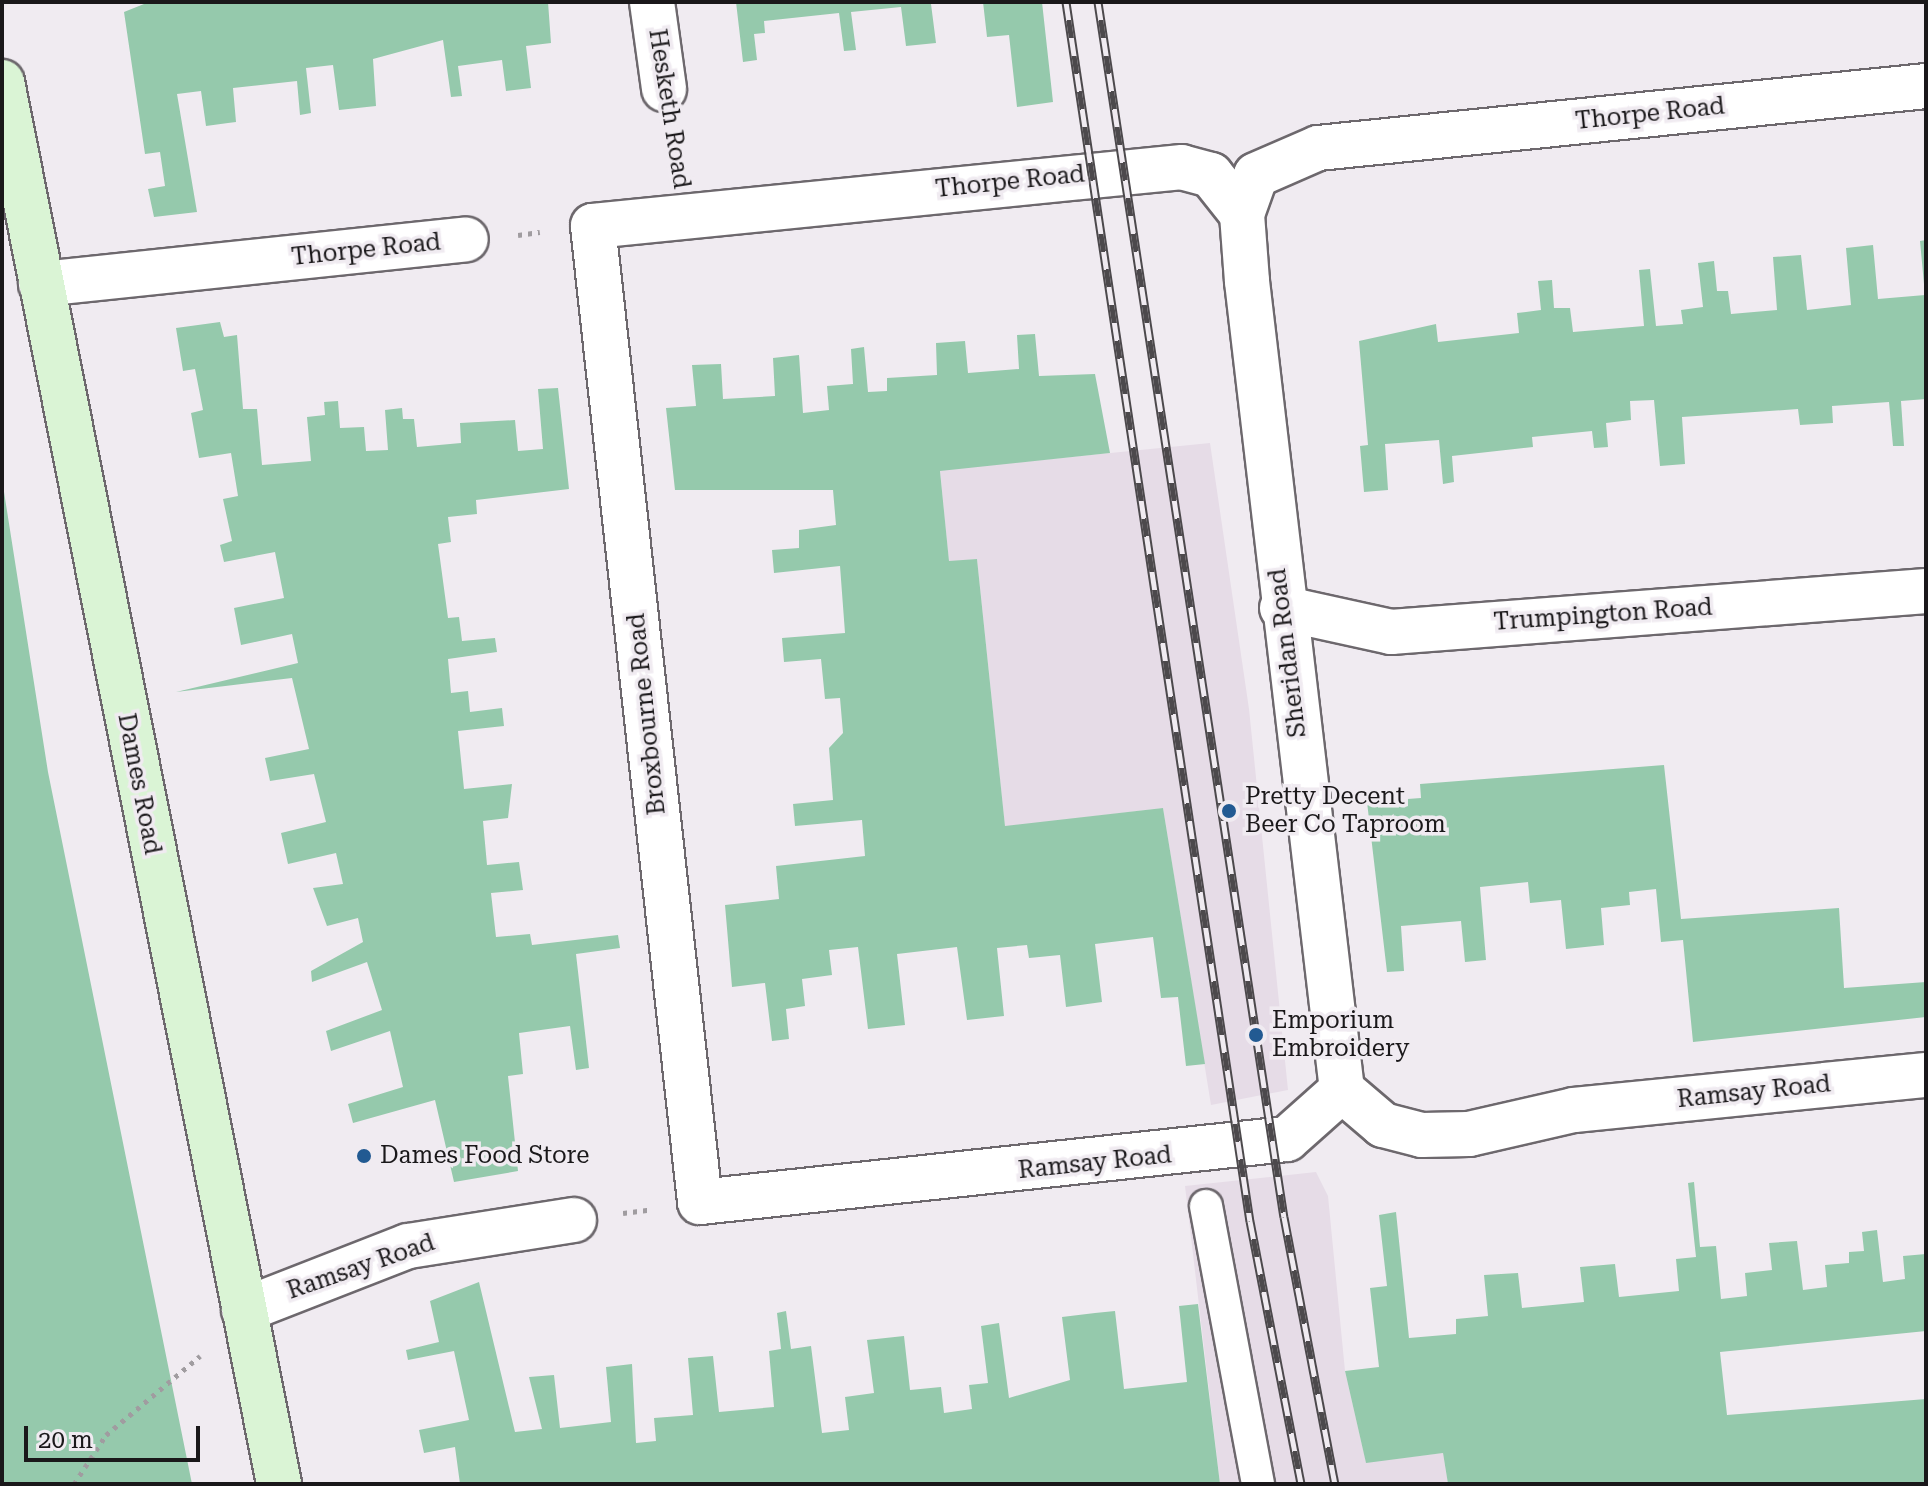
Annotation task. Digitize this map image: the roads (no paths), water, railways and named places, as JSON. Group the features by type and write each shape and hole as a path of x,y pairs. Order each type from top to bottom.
{"main road":[{"name":"Dames Road","path":"2,82 279,1484"}],"street":[{"name":"Hesketh Road","path":"652,2 664,89"},
{"name":"Thorpe Road","path":"1242,214 1256,175 1318,148 1926,86"},
{"name":"Thorpe Road","path":"593,226 1182,167 1211,175 1242,214"},
{"name":"Sheridan Road","path":"1242,214 1282,608 1342,1090"},
{"name":"Broxbourne Road","path":"593,226 700,1202"},
{"name":"Thorpe Road","path":"41,284 466,239"},
{"name":"Trumpington Road","path":"1282,608 1391,632 1926,591"},
{"name":"Ramsay Road","path":"700,1202 1287,1139 1342,1090 1383,1125 1422,1135 1469,1134 1574,1110 1926,1075"},
{"name":"Ramsay Road","path":"244,1310 408,1246 574,1220"}],"lane":[{"path":"1206,1206 1258,1484"}],"railway":[{"path":"1066,2 1250,1221 1301,1484"},
{"path":"1098,2 1284,1217 1335,1484"}],"place":[{"name":"Pretty Decent Beer Co Taproom","path":"1229,811"},
{"name":"Emporium Embroidery","path":"1256,1035"},
{"name":"Dames Food Store","path":"364,1156"}]}
